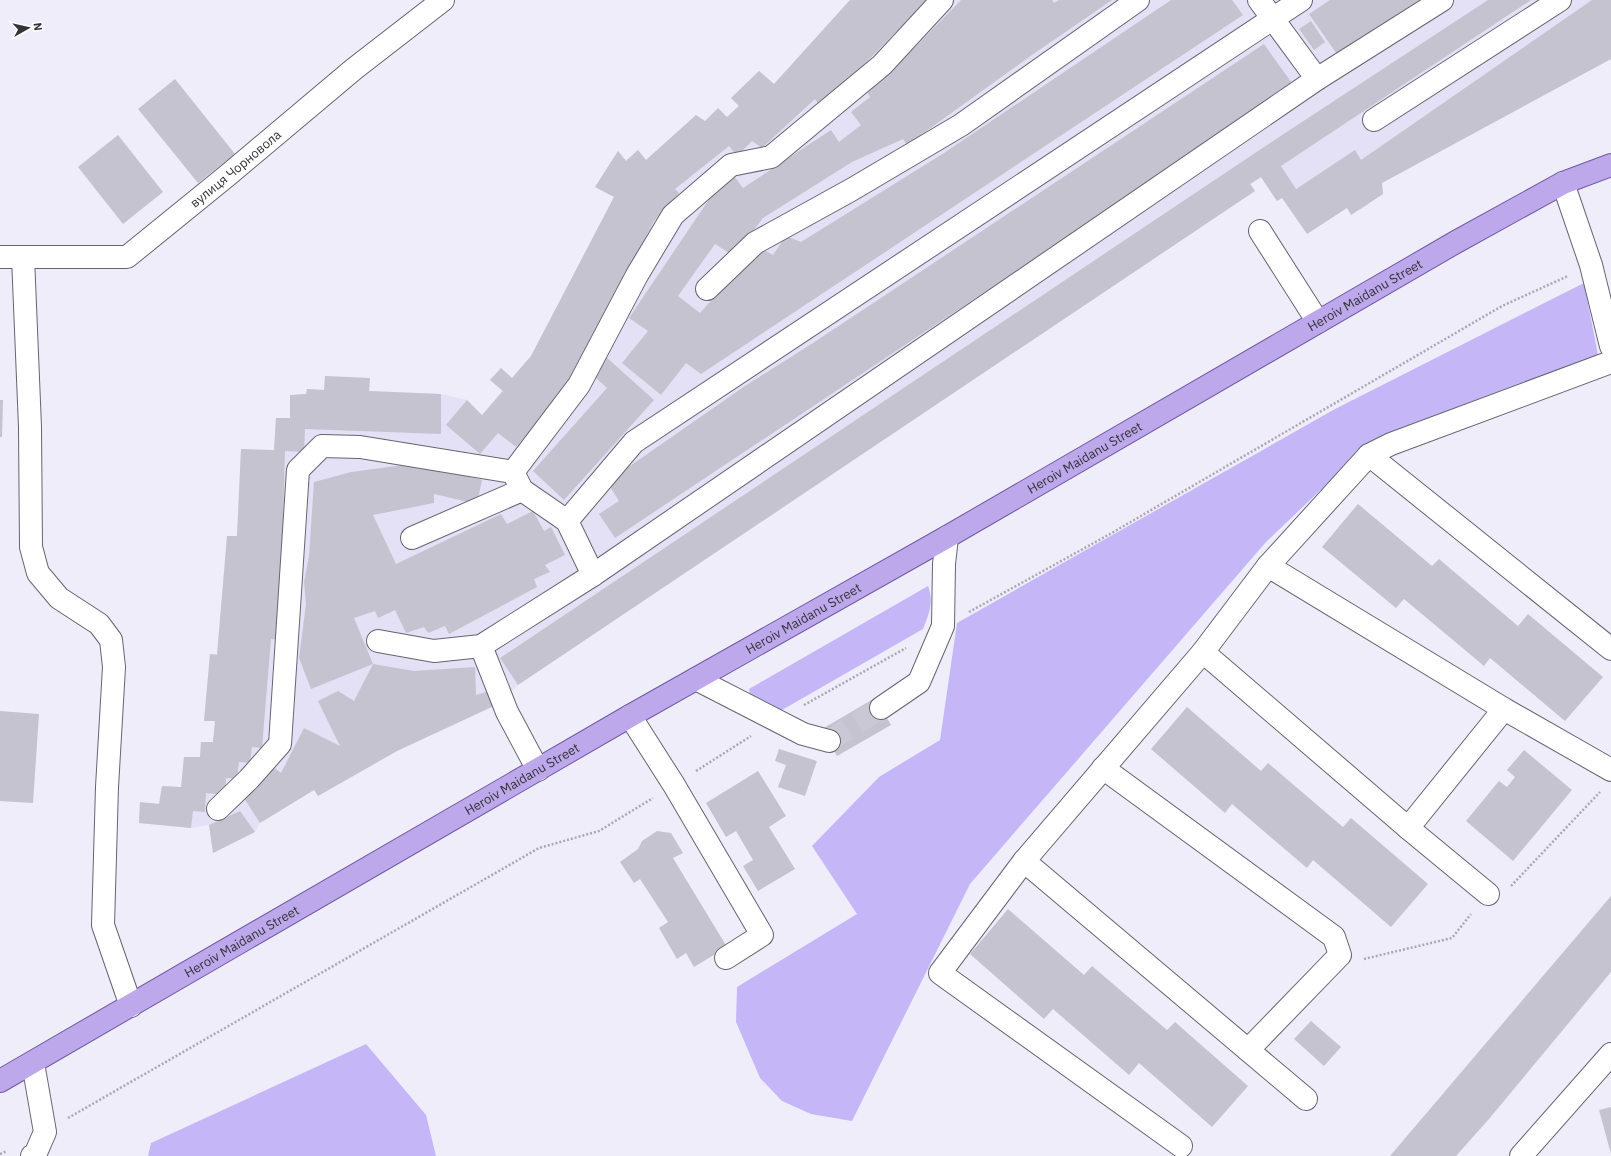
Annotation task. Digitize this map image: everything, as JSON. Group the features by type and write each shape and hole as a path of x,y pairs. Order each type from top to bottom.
{"main road":[{"name":"Heroiv Maidanu Street","path":"0,1081 630,716 946,537 1318,322 1563,183 1611,165"}],"street":[{"name":"вулиця Чорновола","path":"0,257 126,257 228,175 354,69 442,0"},
{"path":"412,538 517,481 579,385 637,275 673,215 730,165 771,157 882,65 942,0"},
{"path":"707,289 755,243 851,190 962,125 1138,0"},
{"path":"1259,0 1317,79"},
{"path":"567,521 634,442 1301,0"},
{"path":"378,641 434,651 481,646 593,575 1317,79 1442,0"},
{"path":"1374,120 1560,0"},
{"path":"1563,183 1591,265 1611,346"},
{"path":"1260,231 1318,322"},
{"path":"23,257 30,427 31,547 38,573 58,598 99,624 111,640 114,667 107,787 103,925 131,1006"},
{"path":"1180,1146 940,973 1024,861 1203,652 1268,566 1369,455 1391,444 1611,362"},
{"path":"218,809 249,779 280,744 298,470 322,446 360,448 517,481 567,521 593,575"},
{"path":"1369,455 1611,649"},
{"path":"881,708 919,682 943,626 946,537"},
{"path":"1268,566 1504,709 1611,770"},
{"path":"481,646 507,712 538,770"},
{"path":"1203,652 1408,828 1488,894"},
{"path":"696,679 803,734 829,741"},
{"path":"1408,828 1504,709"},
{"path":"630,716 674,785 762,935 726,958"},
{"path":"1104,768 1334,937 1340,955 1248,1050"},
{"path":"1024,861 1306,1099"},
{"path":"1521,1156 1611,1054"},
{"path":"32,1156 35,1154 44,1132 33,1063"}],"path":[{"path":"943,626 1110,534 1502,306 1591,265"},
{"path":"0,1154 44,1132 539,848 600,831 776,720 908,646"}],"shaded area":[{"path":"850,0 1611,0 1611,59 1382,183 1383,194 1360,210 1331,166 1277,201 1261,178 1251,184 1255,191 518,685 496,705 397,751 318,796 314,790 260,823 255,832 213,853 209,825 191,828 139,823 140,802 159,804 162,786 181,787 184,757 200,757 201,742 213,742 215,721 204,721 210,654 217,654 227,536 237,536 241,449 274,450 276,418 290,418 290,395 306,394 307,389 324,390 325,376 370,378 369,391 441,394 467,400 482,415 502,391 490,380 501,368 512,378 531,356 614,197 595,187 618,151 626,160 638,150 646,160 696,115 705,121 718,108 727,117 738,106 731,98 759,71 774,84"},
{"path":"1584,283 1598,355 1372,441 1266,542 970,884 852,1121 811,1114 782,1101 760,1078 736,1022 737,987 857,914 812,846 879,777 940,740 957,623 1335,409"},
{"path":"928,586 931,603 923,629 782,710 766,705 750,695 749,689"},
{"path":"366,1044 426,1115 436,1156 148,1156 151,1143"}],"building":[{"path":"850,0 927,0 848,81 819,105 815,99 762,148 752,141 737,156 729,146 675,189 679,193 654,221 569,384 516,447 498,433 480,454 446,425 467,400 482,415 503,391 490,380 501,368 512,378 531,356 614,197 595,187 618,151 626,161 638,150 646,160 696,115 705,121 718,108 727,117 739,106 731,98 759,71 774,84"},
{"path":"961,0 1052,0 1054,3 1059,0 1112,0 1032,55 907,145 903,139 852,162 763,218 734,256 715,244 678,296 700,313 759,247 773,255 786,236 801,242 944,153 1171,0 1232,0 1243,15 701,374 686,363 661,395 622,363 648,331 629,318 714,192 734,176 743,188 831,130 839,142 861,125 851,112 870,97 866,90 896,67"},
{"path":"1330,0 1421,0 1339,57 1309,14"},
{"path":"1488,0 1531,0 1281,166 1296,189 1355,150 1361,160 1592,0 1611,0 1611,59 1382,183 1383,194 1351,215 1347,208 1307,234 1282,198 1277,201 1261,177 1250,184 1255,191 518,685 500,658 1267,145"},
{"path":"1311,21 1325,42 1314,50 1299,29"},
{"path":"1264,44 1294,86 615,538 599,514 619,501 607,482 745,386 813,343"},
{"path":"175,79 235,154 198,183 138,109"},
{"path":"118,135 163,192 123,224 78,167"},
{"path":"606,357 654,400 564,500 533,471 607,388 592,374"},
{"path":"325,376 370,378 369,391 441,394 441,434 305,429 304,452 285,451 280,640 271,639 262,748 252,747 250,763 239,762 237,779 226,778 225,795 206,793 205,812 193,811 191,828 139,823 140,802 159,804 162,786 181,787 184,757 200,757 201,742 213,742 215,721 204,721 210,654 217,655 227,536 237,536 241,449 274,450 276,418 290,418 290,395 306,394 307,389 324,390"},
{"path":"0,400 3,400 2,437 0,437"},
{"path":"411,464 431,467 482,480 477,504 434,494 434,503 373,515 396,564 501,514 507,524 533,511 544,531 551,527 565,555 545,565 550,572 534,579 537,587 449,634 445,626 428,633 424,627 406,633 395,610 378,618 375,611 354,618 373,664 311,689 299,658 306,604 304,582 309,556 314,482 351,472"},
{"path":"1358,504 1432,566 1439,559 1518,626 1528,614 1603,677 1565,721 1490,658 1484,666 1404,599 1396,608 1322,547"},
{"path":"373,664 414,671 475,667 476,695 489,691 496,705 397,751 318,796 314,790 260,823 244,798 273,767 281,773 304,728 340,746 318,701 338,691 354,701"},
{"path":"875,698 891,725 837,756 822,729"},
{"path":"1187,707 1261,771 1268,763 1343,827 1351,818 1428,884 1391,927 1313,860 1307,868 1232,804 1225,813 1151,749"},
{"path":"0,711 39,714 33,803 0,801"},
{"path":"779,749 817,761 805,796 778,787 786,765 775,761"},
{"path":"1524,750 1572,790 1513,861 1466,821 1499,781 1507,787 1515,777 1507,770"},
{"path":"758,771 786,816 769,827 795,869 758,891 743,866 753,860 736,831 726,837 706,803"},
{"path":"240,811 255,832 213,853 209,825"},
{"path":"657,831 671,833 683,853 673,858 727,947 694,967 686,953 677,959 659,928 668,922 640,879 634,883 620,862 638,849 642,841"},
{"path":"1611,896 1611,972 1489,1119 1456,1156 1390,1156"},
{"path":"1008,909 1084,975 1092,966 1167,1030 1175,1022 1248,1086 1212,1127 1139,1063 1129,1075 1053,1009 1044,1019 970,954"},
{"path":"1311,1021 1341,1047 1324,1066 1294,1039"},
{"path":"1611,1107 1611,1154 1599,1110"}],"tunnel":[{"path":"829,741 881,708"}]}
